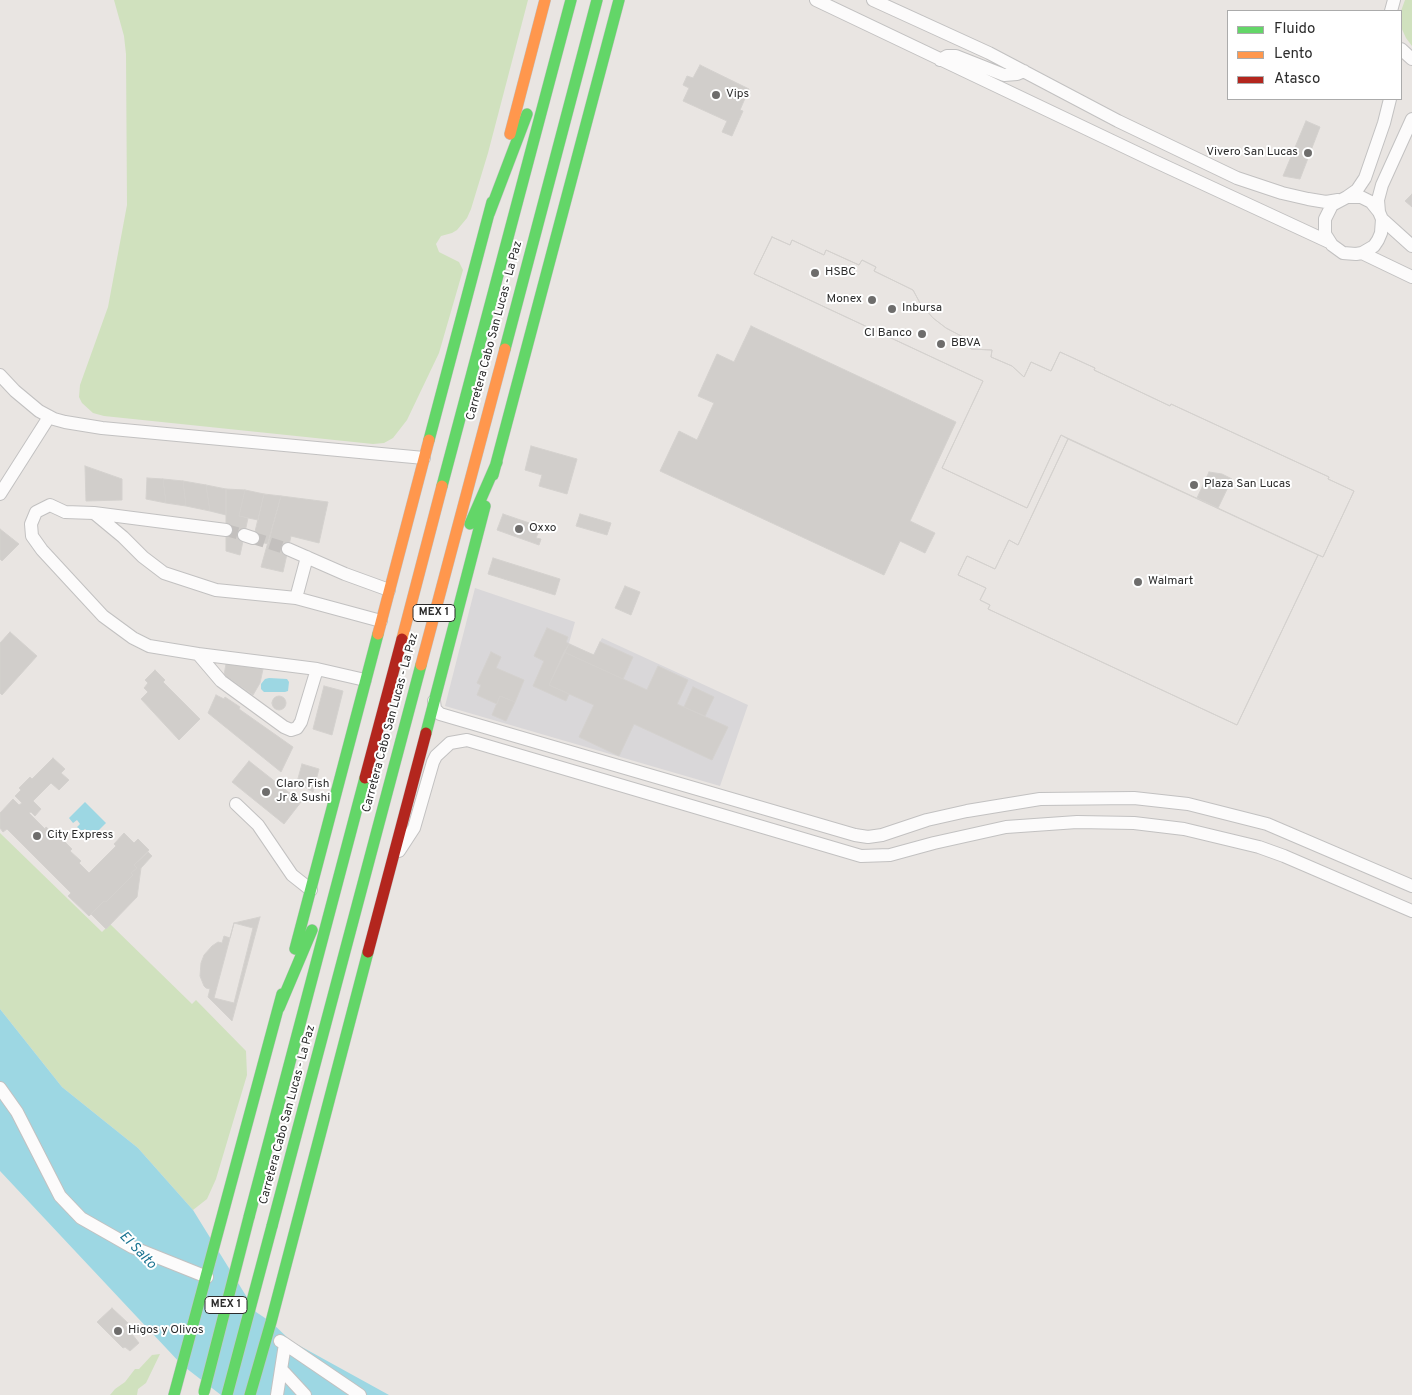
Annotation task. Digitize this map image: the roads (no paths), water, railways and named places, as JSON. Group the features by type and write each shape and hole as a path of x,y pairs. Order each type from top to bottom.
{"main road":[{"path":"174,1395 192,1362 207,1277 546,0"},
{"name":"Carretera Cabo San Lucas - La Paz","path":"227,1395 597,0"},
{"path":"250,1395 261,1327 392,861 619,0"},
{"path":"489,214 571,2"},
{"name":"Carretera Cabo San Lucas - La Paz","path":"203,1394 344,852 571,2"},
{"path":"427,640 449,586 469,527 497,462"},
{"path":"278,1008 344,852"},
{"path":"207,1277 235,1308 261,1327"},
{"path":"192,1362 234,1395"}],"street":[{"path":"816,0 1329,242 1343,253 1362,253 1374,246 1378,240 1381,233 1378,200 1382,185 1412,119"},
{"path":"873,0 1024,71 1118,121 1259,187 1326,202 1356,196 1366,199 1375,206 1380,216 1412,246"},
{"path":"1402,50 1412,59"},
{"path":"940,60 947,56 956,56 1004,75 1017,74 1024,71"},
{"path":"1329,242 1324,226 1325,219 1328,212 1342,199 1356,190 1365,178 1376,150 1390,100"},
{"path":"1362,253 1412,277"},
{"path":"0,374 23,398 49,417 65,422 102,428 424,458"},
{"path":"0,494 49,417"},
{"path":"226,530 94,513 65,512 50,506 36,512 31,524 32,536 42,550 103,616 133,638 149,646 317,669 365,680"},
{"path":"94,513 164,573 216,590 296,598 380,621"},
{"path":"288,548 388,590"},
{"path":"296,598 307,557"},
{"path":"198,654 221,681 284,727 291,730 297,728 301,722 317,669"},
{"path":"434,701 435,710 440,714 855,835 868,837 882,835 927,820 967,811 1040,799 1134,798 1188,804 1267,824 1412,886"},
{"path":"392,861 414,828 436,756 450,743 467,740 861,856 890,855 1006,827 1077,822 1134,822 1184,829 1259,847 1412,911"},
{"path":"236,804 258,825 292,875 311,890"},
{"path":"0,1088 17,1112 60,1196 81,1218 132,1248 207,1277"},
{"path":"261,1327 360,1395"},
{"path":"277,1395 284,1344"},
{"path":"281,1369 305,1395"}],"water":[{"path":"265,679 287,679 289,682 288,691 264,692 261,689 261,684"},
{"path":"85,802 106,823 90,839 86,836 89,832 85,829 82,831 77,827 80,824 77,820 73,823 69,818"},
{"name":"El Salto","path":"0,1009 62,1087 138,1148 193,1210 256,1312 271,1322 291,1341 389,1395 221,1395 182,1365 0,1171"}],"tunnel":[{"path":"226,530 244,535"},
{"path":"253,538 288,549"}],"place":[{"name":"Vips","path":"716,95"},
{"name":"Vivero San Lucas","path":"1308,153"},
{"name":"HSBC","path":"815,273"},
{"name":"Monex","path":"872,300"},
{"name":"Inbursa","path":"892,309"},
{"name":"CI Banco","path":"922,334"},
{"name":"BBVA","path":"941,344"},
{"name":"Plaza San Lucas","path":"1194,485"},
{"name":"Oxxo","path":"519,529"},
{"name":"Walmart","path":"1138,582"},
{"name":"Claro Fish Jr & Sushi","path":"266,792"},
{"name":"City Express","path":"37,836"},
{"name":"Higos y Olivos","path":"118,1331"}]}
